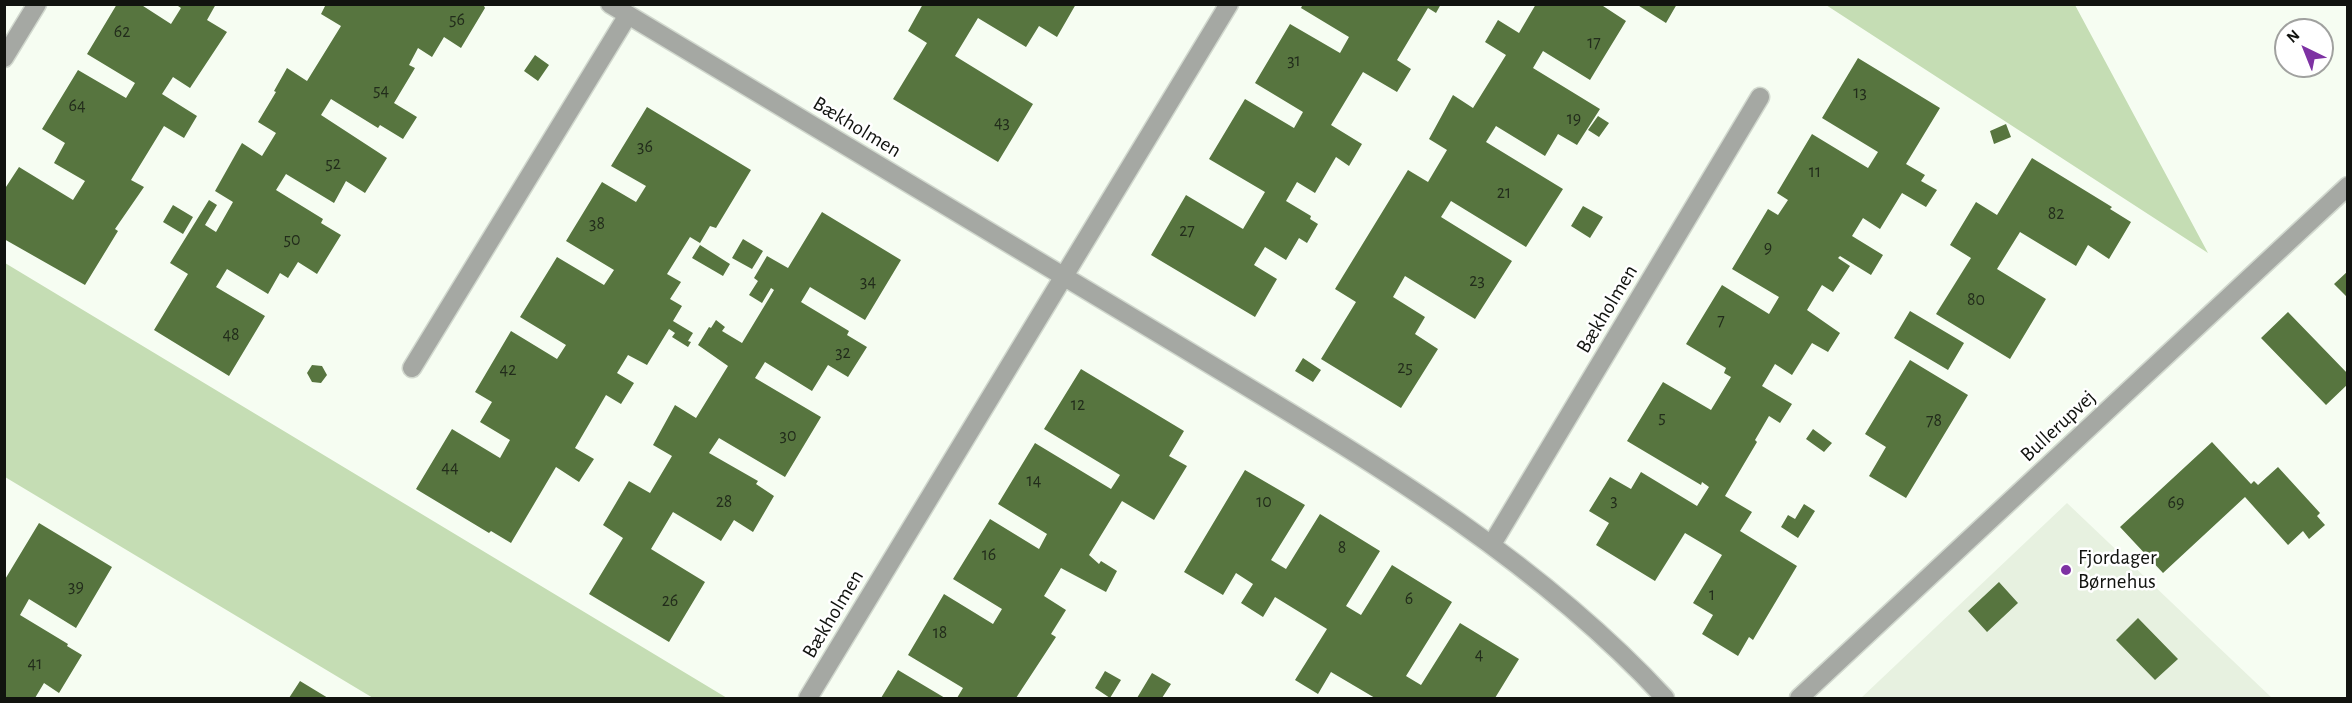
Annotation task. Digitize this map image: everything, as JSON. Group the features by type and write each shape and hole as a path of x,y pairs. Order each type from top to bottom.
{"street":[{"path":"4,58 37,4"},
{"name":"Bækholmen","path":"610,4 1347,448 1492,544 1623,654 1665,699"},
{"name":"Bækholmen","path":"808,699 1229,4"},
{"path":"412,368 628,15"},
{"name":"Bækholmen","path":"1492,544 1760,97"},
{"name":"Bullerupvej","path":"1799,699 2348,186"}],"shaded area":[{"name":"Fjordager Børnehus","path":"2067,503 2272,698 1861,698"}],"green space":[{"path":"1826,5 2075,5 2208,253"},
{"path":"5,263 727,698 373,698 5,477"}],"building":[{"path":"117,4 140,4 171,24 181,8 175,4 216,4 207,20 227,32 190,88 173,77 162,94 197,116 184,138 164,126 131,180 144,187 115,229 118,231 85,285 4,239 4,190 19,167 73,200 85,181 54,163 65,143 42,129 78,70 126,98 135,83 87,54"},
{"path":"326,4 483,4 485,8 461,48 444,37 432,57 418,48 409,65 415,68 394,103 417,117 403,139 380,125 378,128 331,99 321,115 387,158 365,193 346,181 334,203 286,174 276,190 323,219 321,223 341,235 317,274 298,262 288,278 280,273 268,294 227,269 216,287 265,316 229,376 154,330 188,274 170,263 209,200 217,205 205,225 216,232 233,202 215,191 242,143 262,156 276,133 258,122 287,68 307,81 341,26 321,14"},
{"path":"923,4 1076,4 1057,37 1039,26 1026,47 978,18 955,56 1033,104 998,162 893,99 927,43 908,31"},
{"path":"1303,4 1441,4 1436,13 1428,8 1397,60 1411,69 1397,92 1363,72 1331,125 1362,144 1349,166 1336,157 1315,193 1297,182 1286,201 1311,216 1310,219 1318,224 1307,243 1299,238 1286,260 1265,247 1254,265 1277,279 1255,317 1151,255 1186,195 1243,229 1265,192 1209,159 1245,99 1294,128 1303,112 1255,83 1290,24 1340,53 1349,37 1301,8"},
{"path":"1536,4 1600,4 1626,21 1590,80 1543,51 1533,68 1600,109 1577,145 1558,134 1545,156 1496,126 1486,142 1563,189 1526,247 1451,201 1441,217 1512,261 1475,319 1405,276 1393,297 1425,317 1415,334 1438,349 1401,408 1321,359 1356,302 1335,289 1408,170 1428,182 1447,150 1429,139 1453,95 1473,108 1506,55 1485,42 1498,20 1519,33"},
{"path":"1636,4 1677,4 1666,23"},
{"path":"535,55 549,65 538,81 524,71"},
{"path":"1858,58 1940,108 1906,164 1925,175 1921,181 1937,190 1926,207 1902,193 1880,229 1863,218 1852,236 1883,255 1871,275 1840,256 1838,258 1850,266 1833,292 1822,285 1807,310 1840,333 1828,352 1812,343 1792,375 1775,364 1762,386 1792,404 1780,423 1769,416 1755,440 1757,442 1725,496 1752,512 1740,531 1797,566 1753,640 1749,637 1738,656 1702,634 1713,615 1693,603 1722,555 1685,533 1655,581 1596,545 1609,523 1589,511 1610,477 1631,489 1641,472 1697,506 1709,487 1702,482 1701,485 1627,441 1663,382 1711,410 1731,377 1724,373 1726,368 1686,344 1722,285 1769,314 1779,297 1732,269 1768,209 1778,215 1788,200 1777,193 1812,134 1868,168 1878,152 1822,118"},
{"path":"647,107 751,170 716,228 710,226 700,243 690,237 667,274 681,282 670,299 682,306 673,321 693,333 688,341 691,342 688,347 672,337 675,333 669,329 647,365 628,355 617,373 634,383 621,404 606,395 575,448 594,459 579,482 556,467 511,543 491,531 489,533 416,489 452,429 500,458 510,440 480,422 492,402 475,392 511,331 557,359 566,345 520,317 557,257 604,285 614,270 566,241 602,182 636,202 646,186 611,166"},
{"path":"1598,116 1609,123 1599,137 1588,130"},
{"path":"2006,124 2011,137 1994,144 1990,131"},
{"path":"2032,158 2112,207 2110,209 2131,222 2109,259 2088,245 2076,266 2020,232 1997,269 2046,299 2010,359 1936,314 1971,258 1950,245 1976,202 1997,215"},
{"path":"173,205 193,217 183,234 163,222"},
{"path":"1583,206 1603,217 1590,238 1571,226"},
{"path":"822,212 901,260 865,320 810,287 801,302 849,331 847,335 867,347 848,377 828,365 812,391 765,362 755,378 821,417 785,477 719,438 709,453 758,481 756,484 774,496 753,532 734,520 721,541 673,512 651,549 705,582 669,642 589,594 623,538 603,525 629,481 650,493 672,456 653,445 675,405 696,418 728,366 698,345 709,327 711,328 716,320 725,327 722,331 742,343 774,290 771,288 762,303 749,295 758,281 754,278 767,256 788,268"},
{"path":"743,239 763,251 752,269 732,258"},
{"path":"700,245 730,264 723,276 692,258"},
{"path":"2348,271 2348,298 2334,284"},
{"path":"1910,311 1964,343 1948,370 1894,338"},
{"path":"2288,312 2348,374 2348,384 2326,405 2261,338"},
{"path":"1303,358 1321,370 1313,382 1295,371"},
{"path":"1910,360 1968,395 1906,498 1869,476 1886,447 1865,434"},
{"path":"312,365 322,366 327,375 321,383 312,382 307,373"},
{"path":"1081,369 1184,431 1169,456 1187,466 1154,520 1122,501 1089,555 1099,564 1101,561 1117,571 1106,592 1061,568 1044,596 1066,610 1051,634 1056,637 1016,698 957,698 963,688 908,655 944,594 993,624 1002,609 953,579 990,519 1039,549 1047,534 998,504 1035,443 1111,489 1120,475 1044,429"},
{"path":"1813,429 1832,443 1824,452 1806,439"},
{"path":"2212,442 2251,484 2254,481 2258,485 2278,467 2320,513 2317,516 2325,525 2309,539 2303,531 2288,545 2245,497 2163,573 2120,527"},
{"path":"1245,470 1305,505 1271,560 1286,569 1320,514 1380,551 1346,606 1361,615 1392,565 1452,602 1406,676 1421,685 1460,623 1519,659 1495,698 1375,698 1331,672 1318,694 1295,680 1327,629 1275,597 1263,617 1241,603 1253,584 1236,573 1223,595 1184,572"},
{"path":"1804,504 1815,511 1798,538 1781,527 1788,515 1795,519"},
{"path":"39,523 112,567 76,628 29,599 20,615 82,655 59,693 44,683 35,698 4,698 4,581"},
{"path":"1999,582 2018,603 1987,632 1968,611"},
{"path":"2138,618 2178,659 2155,680 2116,640"},
{"path":"898,670 945,698 881,698"},
{"path":"1105,671 1121,680 1110,698 1095,688"},
{"path":"1152,673 1171,684 1162,698 1137,698"},
{"path":"300,681 328,698 289,698"}],"place":[{"name":"Fjordager Børnehus","path":"2066,570"}]}
